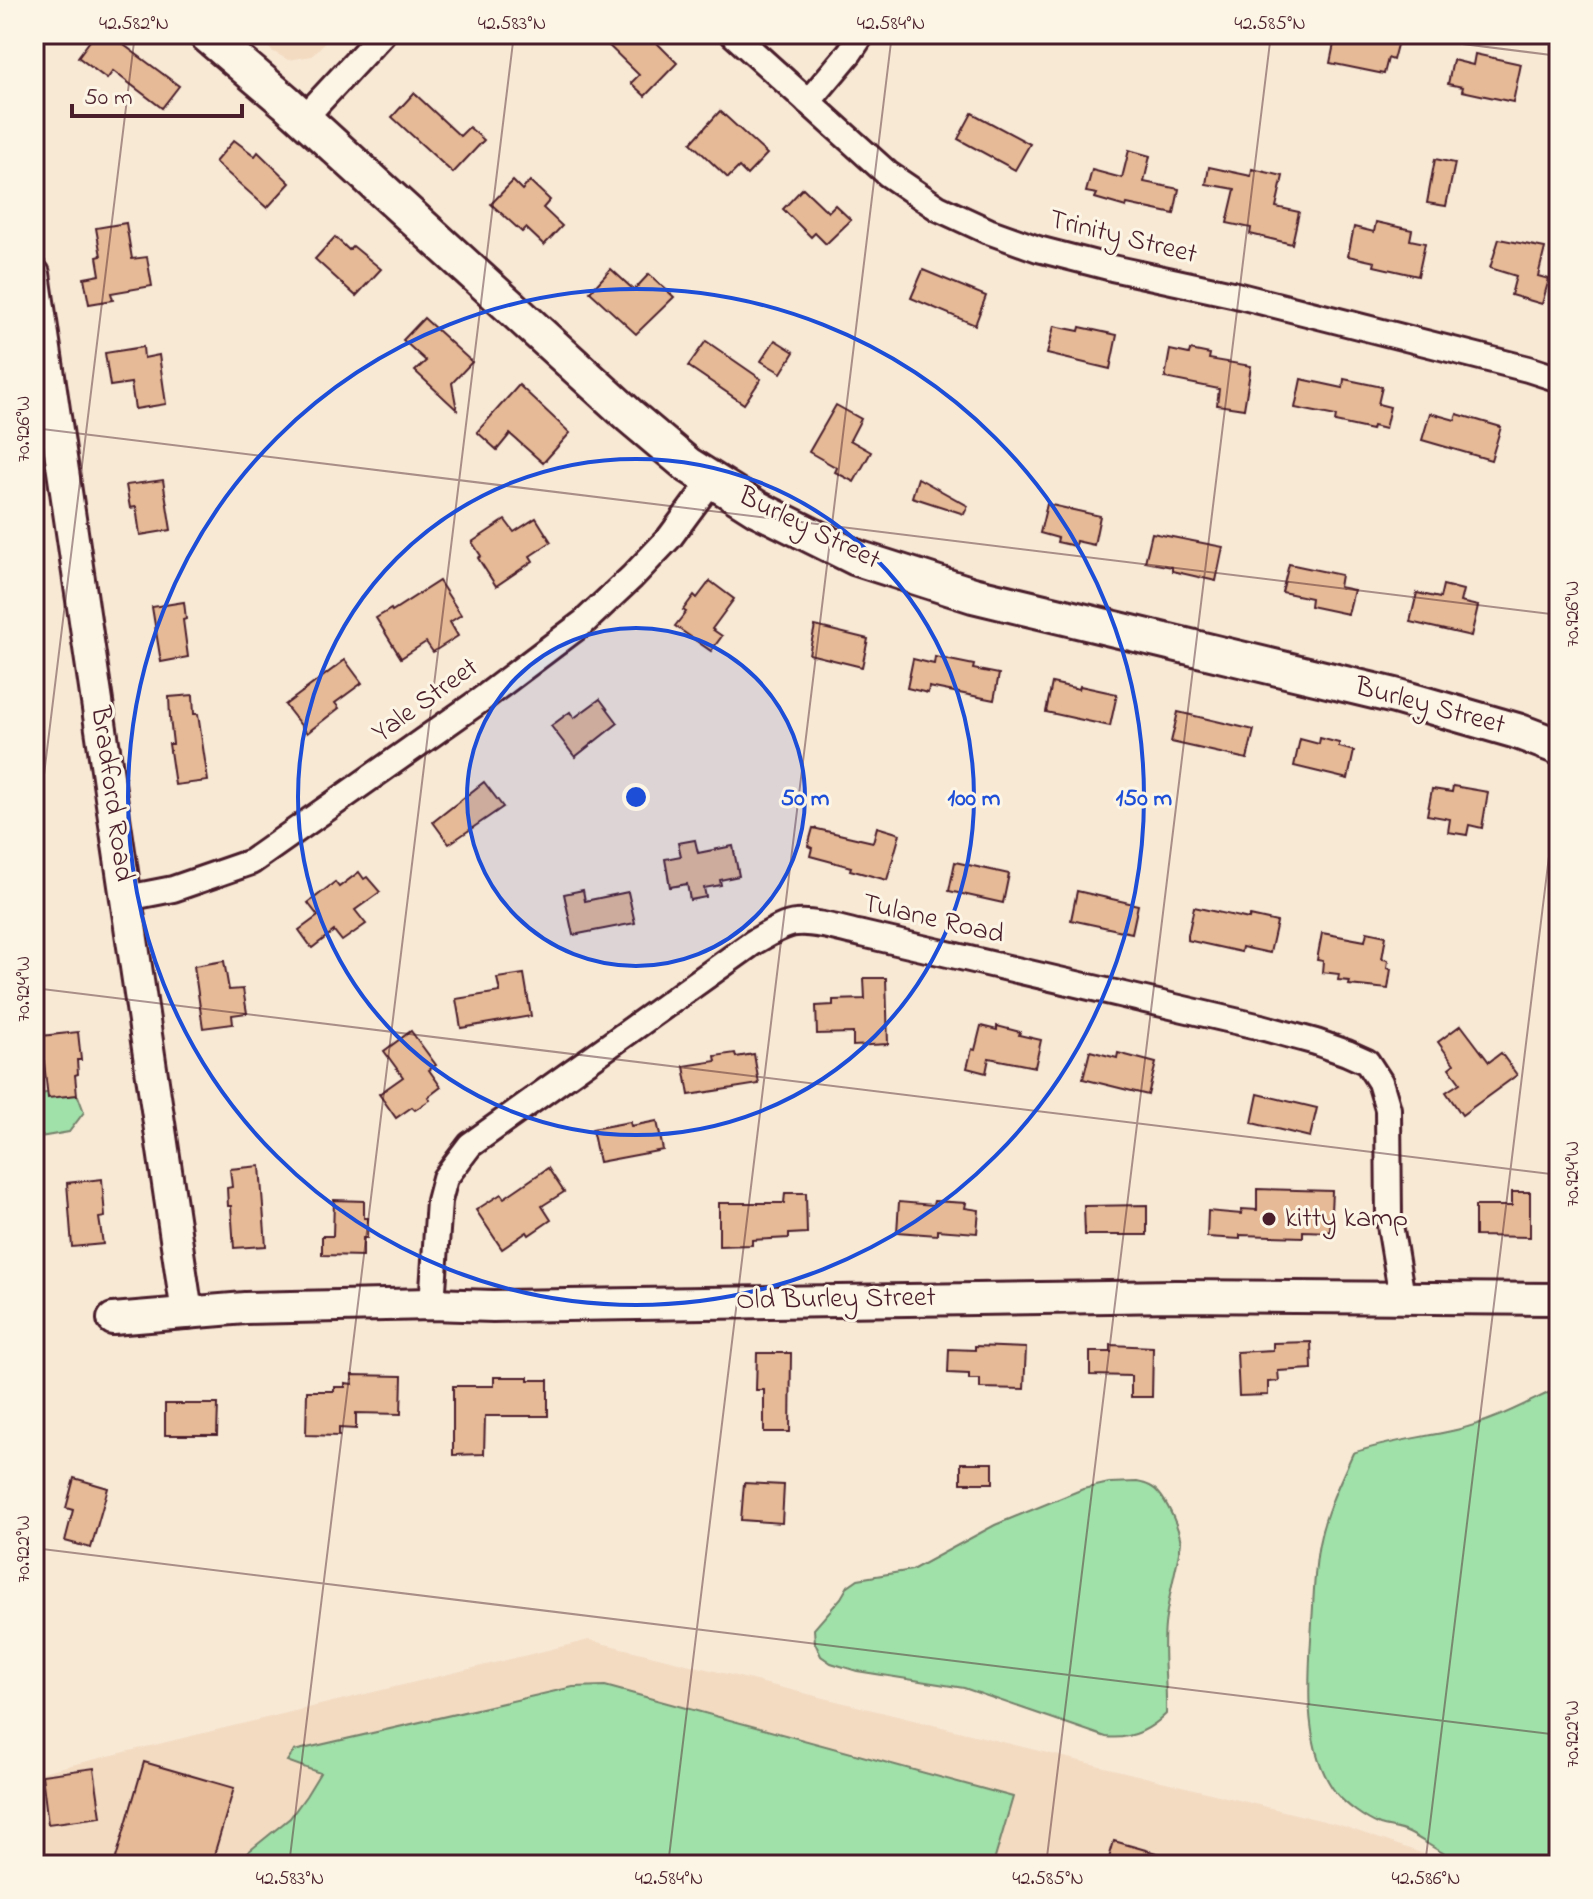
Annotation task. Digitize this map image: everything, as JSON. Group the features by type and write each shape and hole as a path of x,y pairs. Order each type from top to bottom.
{"main road":[{"name":"Burley Street","path":"206,34 304,118 631,417 688,465 758,509 857,558 973,595 1395,696 1517,731 1559,747"}],"street":[{"path":"304,118 382,34"},
{"name":"Trinity Street","path":"733,34 888,174 938,208 988,231 1038,249 1246,298 1559,379"},
{"path":"808,102 862,34"},
{"name":"Bradford Road","path":"34,274 187,1313"},
{"name":"Yale Street","path":"127,898 173,889 251,862 469,708 584,622 632,577 670,537 712,480"},
{"name":"Tulane Road","path":"432,1304 439,1201 445,1178 470,1145 754,942 795,923 848,931 1261,1027 1316,1042 1367,1062 1380,1082 1388,1109 1389,1219 1402,1297"},
{"name":"Old Burley Street","path":"113,1319 245,1308 432,1304 493,1306 1176,1296 1559,1299"}],"shaded area":[{"path":"252,34 333,34 312,56 288,60"},
{"path":"589,1640 1340,1825 1456,1865 34,1865 34,1774"}],"green space":[{"path":"61,1089 78,1096 84,1112 69,1132 34,1138 34,1096"},
{"path":"1559,1388 1559,1860 1508,1866 1469,1862 1445,1854 1405,1831 1368,1819 1340,1798 1325,1775 1312,1733 1309,1688 1319,1544 1329,1509 1353,1453 1469,1427"},
{"path":"1137,1482 1150,1486 1161,1496 1174,1520 1181,1543 1165,1625 1166,1714 1146,1730 1131,1736 1106,1737 964,1688 857,1671 831,1663 821,1656 815,1643 814,1629 848,1586 858,1579 912,1570 995,1525 1083,1489 1109,1483"},
{"path":"605,1686 1013,1797 993,1865 243,1865 248,1852 290,1818 320,1773 287,1761 294,1751 573,1687"}],"building":[{"path":"95,34 109,34 179,86 162,108 113,71 107,79 78,57"},
{"path":"597,34 648,34 677,63 645,96 631,83 639,75"},
{"path":"1336,34 1356,38 1357,34 1364,34 1398,41 1393,60 1388,58 1384,74 1330,63"},
{"path":"1475,54 1521,64 1513,102 1462,91 1463,87 1448,84 1453,60 1473,65"},
{"path":"414,93 460,136 469,127 484,140 453,173 392,117"},
{"path":"720,111 767,154 747,175 739,167 728,178 691,143"},
{"path":"972,113 1030,144 1015,170 958,139"},
{"path":"234,140 255,156 258,152 290,183 267,208 215,162"},
{"path":"1129,150 1150,156 1144,182 1179,189 1174,214 1127,204 1126,207 1095,198 1097,194 1086,192 1092,170 1122,178"},
{"path":"1435,159 1455,163 1446,206 1427,203"},
{"path":"1209,167 1251,176 1252,169 1283,176 1276,207 1299,212 1292,244 1250,234 1251,228 1227,223 1235,189 1206,184"},
{"path":"513,181 522,190 530,181 550,200 543,208 562,226 544,245 526,228 522,232 491,204"},
{"path":"803,188 828,212 835,205 851,220 826,244 815,233 811,237 783,209"},
{"path":"1376,222 1412,230 1410,240 1425,243 1418,276 1374,266 1375,262 1348,256 1354,227 1374,232"},
{"path":"126,223 132,259 147,257 152,286 111,293 113,300 89,304 84,278 100,275 97,257 101,256 96,228"},
{"path":"335,237 349,250 353,246 381,269 356,296 315,259"},
{"path":"1499,239 1545,248 1538,276 1549,279 1542,304 1511,295 1516,276 1490,268"},
{"path":"611,269 634,290 649,274 674,297 636,334 590,292"},
{"path":"923,270 986,296 975,325 911,298"},
{"path":"424,318 472,362 452,383 457,410 415,371 426,361 403,340"},
{"path":"1054,326 1079,331 1080,327 1117,335 1110,369 1047,354"},
{"path":"775,340 794,352 781,373 761,361"},
{"path":"706,341 761,379 744,404 688,366"},
{"path":"143,347 144,358 159,355 166,404 135,409 131,383 110,386 105,353"},
{"path":"1170,350 1189,354 1190,350 1210,354 1209,359 1251,366 1244,409 1217,405 1219,389 1165,378"},
{"path":"1301,379 1343,388 1344,379 1382,387 1378,404 1390,407 1385,429 1373,426 1372,430 1335,422 1336,416 1295,408"},
{"path":"519,385 570,433 543,463 510,434 497,450 477,432"},
{"path":"836,405 861,419 850,440 871,452 854,482 809,452"},
{"path":"1430,413 1455,420 1457,414 1501,427 1491,460 1422,440"},
{"path":"918,478 968,506 964,514 912,497"},
{"path":"163,480 171,530 140,535 136,507 130,508 126,485"},
{"path":"1047,504 1100,516 1094,545 1076,541 1075,546 1057,542 1058,538 1040,533"},
{"path":"536,518 551,542 530,556 533,561 496,586 472,542 505,520 514,532"},
{"path":"1152,533 1223,547 1216,581 1145,562"},
{"path":"1289,564 1341,575 1339,587 1354,590 1348,614 1310,606 1311,598 1282,592"},
{"path":"439,581 461,615 450,622 458,636 433,652 426,642 401,658 376,618"},
{"path":"710,581 734,599 712,629 722,636 711,651 675,626 694,595 697,598"},
{"path":"1443,585 1463,590 1460,602 1478,606 1471,636 1410,622 1417,593 1440,598"},
{"path":"184,602 188,657 161,662 152,607"},
{"path":"815,626 868,639 862,667 809,654"},
{"path":"935,657 999,674 994,700 929,687 928,693 907,688 913,659 934,664"},
{"path":"345,660 362,683 335,703 339,708 307,733 285,705"},
{"path":"1052,683 1117,694 1110,726 1046,712"},
{"path":"193,695 208,781 175,785 169,744 173,744 169,697"},
{"path":"600,699 618,723 575,757 551,726 570,712 574,718"},
{"path":"1178,712 1254,730 1247,759 1171,742"},
{"path":"1320,738 1354,751 1348,779 1294,766 1300,739 1319,744"},
{"path":"484,782 503,807 449,844 433,822"},
{"path":"1453,786 1488,792 1482,828 1469,825 1467,835 1448,832 1450,819 1427,815 1432,789 1452,792"},
{"path":"877,827 900,834 887,880 810,856 812,848 808,846 813,828 873,842"},
{"path":"695,840 698,853 733,846 739,876 720,880 721,885 704,888 706,897 690,900 687,884 670,887 665,859 681,856 678,843"},
{"path":"955,862 1009,874 1003,903 949,891"},
{"path":"359,872 380,892 355,910 366,924 342,941 334,931 312,948 299,930 318,916 308,903 335,882 339,887"},
{"path":"583,890 585,901 628,892 635,923 573,935 564,894"},
{"path":"1077,891 1138,905 1132,933 1071,920"},
{"path":"1194,907 1277,922 1270,953 1242,947 1241,952 1187,940"},
{"path":"1367,932 1386,936 1382,959 1388,960 1387,968 1391,969 1388,989 1349,985 1350,981 1338,980 1339,974 1322,972 1323,961 1317,960 1322,933 1365,941"},
{"path":"224,961 229,990 243,989 247,1013 232,1015 233,1024 203,1028 194,966"},
{"path":"524,974 531,1016 461,1028 456,999 500,992 497,978"},
{"path":"864,978 886,978 888,1044 853,1046 853,1033 817,1034 816,1006 833,1005 833,1000 865,999"},
{"path":"1461,1025 1489,1062 1501,1053 1517,1075 1462,1115 1446,1092 1460,1083 1449,1068 1454,1064 1438,1042"},
{"path":"981,1026 997,1030 997,1026 1041,1040 1035,1067 989,1058 986,1073 967,1068"},
{"path":"411,1031 436,1065 429,1070 441,1087 428,1097 430,1100 396,1118 379,1094 403,1077 384,1051"},
{"path":"78,1032 81,1060 77,1060 78,1074 75,1075 77,1095 48,1098 41,1036"},
{"path":"1090,1051 1117,1058 1118,1053 1156,1063 1148,1095 1083,1079"},
{"path":"735,1053 736,1057 754,1054 759,1084 689,1095 684,1066 716,1061 715,1056"},
{"path":"1258,1094 1317,1108 1310,1137 1252,1123"},
{"path":"657,1121 663,1150 599,1162 592,1129"},
{"path":"260,1166 266,1246 234,1248 227,1188 232,1187 230,1169"},
{"path":"548,1168 564,1192 542,1206 551,1220 502,1249 476,1210 501,1194 504,1198"},
{"path":"102,1179 105,1217 99,1218 103,1244 72,1247 67,1183"},
{"name":"kitty kamp","path":"1257,1189 1332,1191 1330,1232 1303,1231 1303,1237 1207,1237 1208,1211 1241,1214 1242,1209 1257,1210"},
{"path":"1512,1192 1530,1192 1530,1237 1475,1236 1475,1206 1512,1206"},
{"path":"785,1193 806,1193 807,1233 789,1234 789,1238 752,1240 752,1245 719,1246 719,1203 784,1203"},
{"path":"334,1200 364,1201 364,1218 368,1218 363,1256 322,1255 322,1236 333,1236"},
{"path":"934,1201 966,1203 965,1208 979,1210 977,1233 937,1230 937,1235 897,1232 899,1202 933,1205"},
{"path":"1147,1205 1147,1235 1085,1235 1084,1206"},
{"path":"1311,1342 1312,1369 1278,1371 1279,1381 1268,1382 1268,1395 1239,1396 1237,1352 1273,1350 1273,1343"},
{"path":"1111,1345 1153,1347 1152,1397 1131,1397 1131,1376 1090,1375 1090,1352 1111,1352"},
{"path":"975,1346 1026,1348 1024,1389 980,1388 980,1379 969,1379 969,1374 948,1373 949,1349 975,1350"},
{"path":"757,1353 791,1353 790,1432 764,1432 764,1390 756,1390"},
{"path":"352,1375 402,1376 401,1414 356,1413 356,1429 339,1428 339,1436 306,1435 307,1391 334,1391 334,1387 353,1384"},
{"path":"494,1377 548,1380 548,1416 485,1416 484,1454 453,1455 453,1386 494,1386"},
{"path":"165,1404 218,1404 217,1435 165,1435"},
{"path":"961,1463 993,1463 993,1483 961,1483"},
{"path":"74,1478 108,1488 91,1548 65,1541 73,1510 66,1508"},
{"path":"744,1483 784,1485 782,1523 741,1520"},
{"path":"144,1762 234,1788 211,1865 160,1865 146,1861 145,1865 114,1865"},
{"path":"94,1768 101,1817 48,1824 42,1775"},
{"path":"1114,1841 1181,1860 1180,1865 1107,1865"}],"place":[{"name":"kitty kamp","path":"1269,1219"}]}
